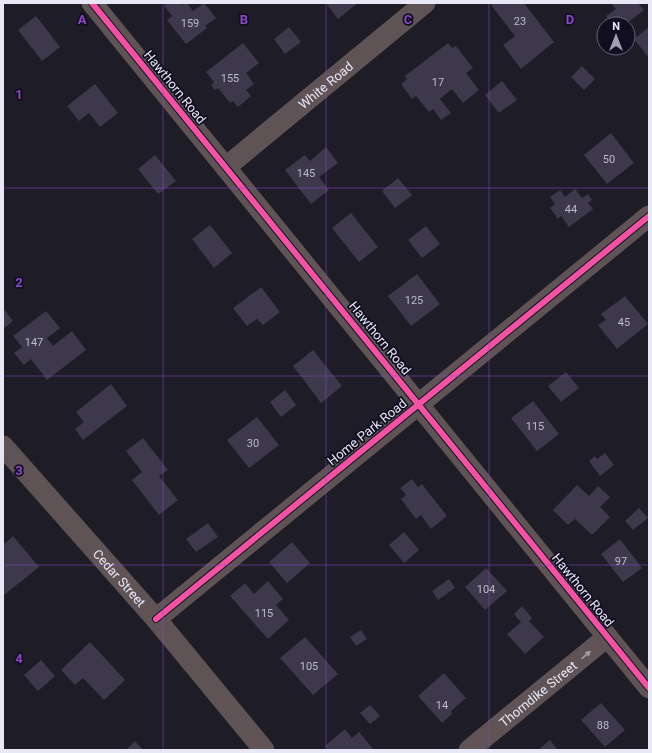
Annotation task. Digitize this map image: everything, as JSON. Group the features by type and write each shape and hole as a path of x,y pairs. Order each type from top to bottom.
{"street":[{"name":"Hawthorn Road","path":"92,3 649,688"},
{"name":"White Road","path":"226,167 425,3"},
{"name":"Home Park Road","path":"156,619 649,216"},
{"name":"Cedar Street","path":"3,446 156,619 264,750"},
{"name":"Thorndike Street","path":"469,750 607,637"}],"building":[{"path":"168,3 180,3 182,5 187,3 193,11 204,3 216,18 205,26 207,28 186,44 167,20 172,16 164,6"},
{"path":"326,3 358,3 338,19"},
{"path":"494,3 524,3 554,42 521,69 503,45 515,36 491,5"},
{"path":"611,3 638,3 644,10 636,16 606,16 616,9"},
{"path":"36,16 60,47 42,61 18,30"},
{"path":"289,27 301,42 285,54 274,39"},
{"path":"649,27 649,58 636,42 636,37"},
{"path":"243,43 259,63 246,73 254,84 246,90 251,96 238,107 233,101 230,103 218,88 215,90 211,85 214,82 206,72"},
{"path":"448,43 452,48 456,46 473,68 466,73 479,90 463,103 452,89 440,99 451,113 441,120 433,109 429,112 416,96 412,99 401,84 407,79 405,76"},
{"path":"582,66 595,79 584,90 571,77"},
{"path":"502,81 517,100 499,113 485,95"},
{"path":"95,84 118,113 100,127 89,113 79,121 67,106"},
{"path":"611,133 634,163 607,184 584,155"},
{"path":"326,147 338,163 319,177 329,190 311,204 285,170 305,155 310,161"},
{"path":"155,155 176,181 158,194 138,169"},
{"path":"398,178 412,195 395,208 382,191"},
{"path":"575,189 582,198 588,194 592,200 588,203 593,209 569,227 561,216 558,219 550,208 555,204 550,197 560,190 565,197"},
{"path":"351,213 378,247 359,262 332,228"},
{"path":"210,225 232,253 214,268 192,239"},
{"path":"426,226 440,244 422,258 408,240"},
{"path":"417,274 440,304 411,326 388,296"},
{"path":"261,287 280,312 263,325 257,319 247,326 233,308"},
{"path":"625,296 648,324 617,349 598,325 606,320 601,314"},
{"path":"3,308 13,321 3,329"},
{"path":"46,311 60,328 47,338 53,346 72,331 86,350 47,380 31,359 24,365 14,353 22,347 13,336"},
{"path":"313,350 342,386 321,403 293,366"},
{"path":"566,372 579,388 561,402 548,386"},
{"path":"111,384 127,406 83,440 75,429 84,422 76,412"},
{"path":"285,390 296,405 281,417 270,402"},
{"path":"533,401 559,434 537,451 511,418"},
{"path":"257,417 279,445 249,468 227,440"},
{"path":"143,438 168,470 159,476 178,500 159,515 132,480 142,472 126,451"},
{"path":"605,453 614,465 600,476 589,461 595,456 597,459"},
{"path":"412,479 418,487 422,484 447,516 431,529 421,515 416,519 401,499 406,495 400,488"},
{"path":"577,485 589,496 598,486 610,497 600,507 610,517 592,535 575,519 568,525 553,510"},
{"path":"639,508 648,518 633,530 625,521"},
{"path":"208,523 218,537 196,552 186,539"},
{"path":"404,532 419,550 404,563 389,545"},
{"path":"13,536 39,567 4,595 3,545"},
{"path":"620,539 642,568 623,582 601,554"},
{"path":"292,542 310,563 287,583 269,562"},
{"path":"486,568 507,591 485,610 465,587"},
{"path":"449,579 455,588 438,600 432,591"},
{"path":"268,581 283,599 276,605 289,620 268,639 230,596 245,583 254,594"},
{"path":"522,606 532,618 529,621 544,637 525,654 507,634 521,622 514,614"},
{"path":"361,630 367,639 356,646 350,637"},
{"path":"305,637 338,674 313,695 280,658"},
{"path":"90,642 125,680 104,700 83,678 75,685 61,670"},
{"path":"41,660 55,676 38,691 24,675"},
{"path":"444,673 466,698 451,711 452,714 442,723 418,696"},
{"path":"601,703 625,730 605,747 581,720"},
{"path":"370,705 380,716 370,724 360,713"},
{"path":"345,729 352,738 359,732 374,750 328,750 325,746"},
{"path":"550,740 558,750 538,750"},
{"path":"135,741 143,750 126,750"}],"cycle path":[{"path":"92,3 649,688"},
{"path":"156,619 649,216"}]}
